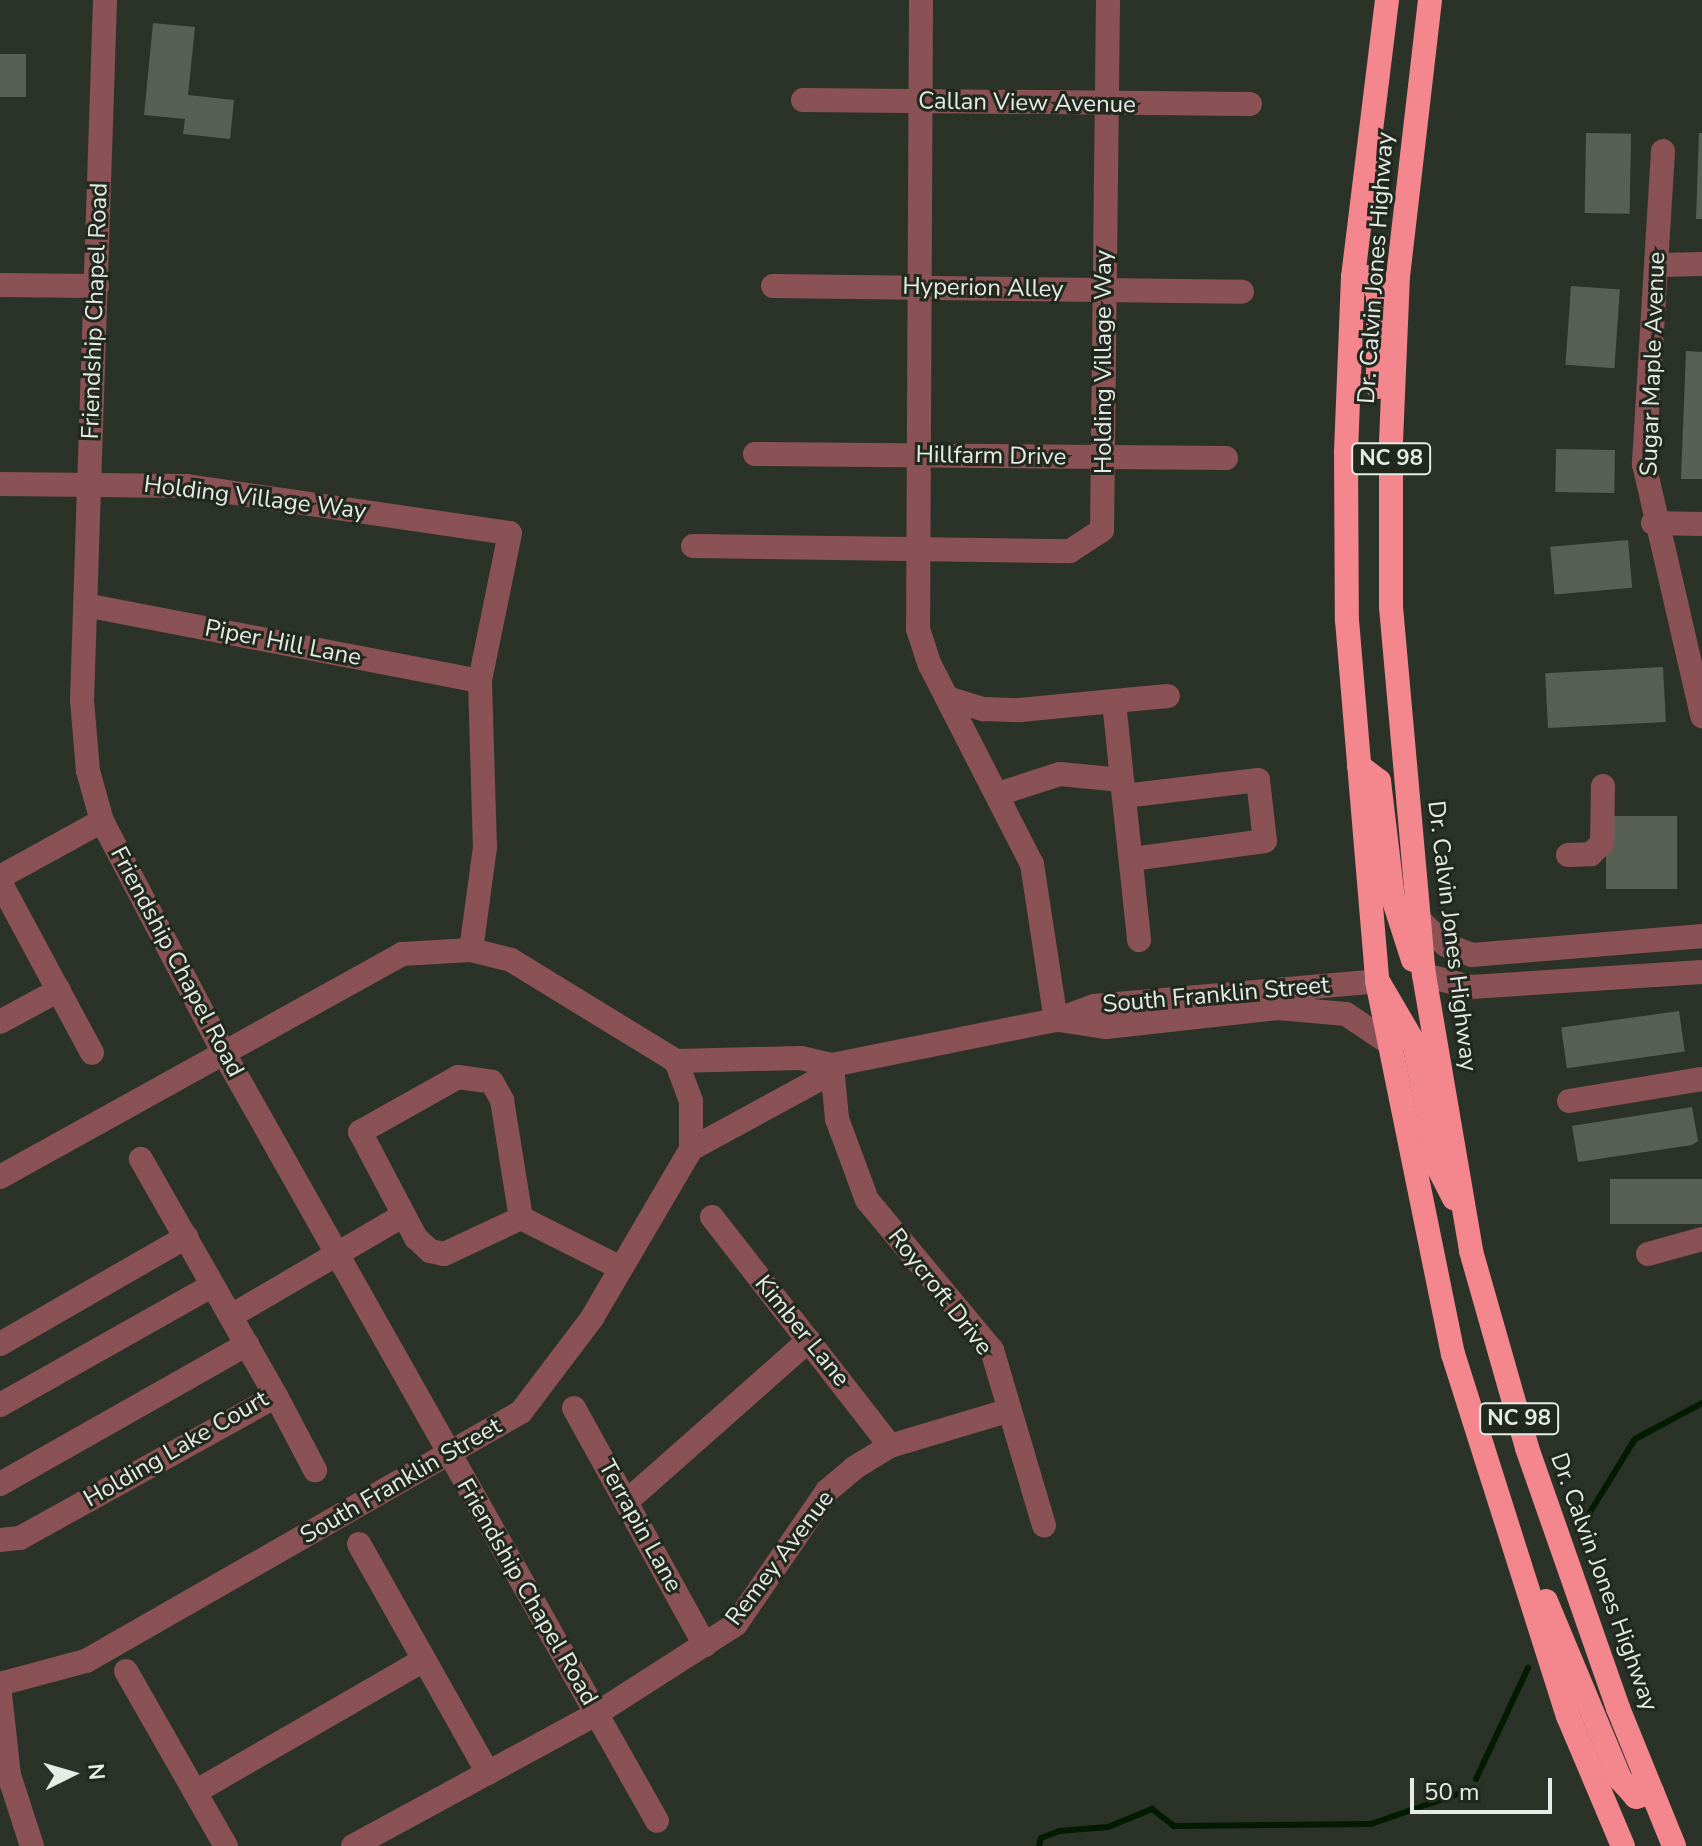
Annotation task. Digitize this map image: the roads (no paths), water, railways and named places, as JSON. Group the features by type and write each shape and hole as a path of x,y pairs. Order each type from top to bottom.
{"highway":[{"name":"Dr. Calvin Jones Highway","path":"1387,0 1353,277 1347,620 1377,981 1386,1041 1453,1354 1568,1716 1623,1846"},
{"name":"Dr. Calvin Jones Highway","path":"1430,0 1398,275 1391,607 1424,975 1465,1219 1527,1448 1674,1846"},
{"path":"1353,277 1370,277 1378,294 1378,570 1391,607"},
{"path":"1359,766 1379,781 1393,898 1406,949 1424,975"},
{"path":"1377,981 1400,1009 1414,1043 1439,1169 1465,1219"},
{"path":"1518,1560 1545,1599 1620,1779 1636,1797 1652,1792"}],"street":[{"name":"Friendship Chapel Road","path":"105,0 82,700 88,771 102,821 226,1057 657,1821"},
{"path":"921,0 915,551 918,629 947,698 1032,864 1056,1020"},
{"name":"Holding Village Way","path":"693,546 1070,551 1091,543 1102,530 1108,0"},
{"name":"Callan View Avenue","path":"803,100 1250,104"},
{"name":"Sugar Maple Avenue","path":"1663,151 1644,464 1653,523 1702,716"},
{"path":"1657,265 1702,264"},
{"path":"0,285 97,286"},
{"name":"Hyperion Alley","path":"773,286 1242,292"},
{"name":"Hillfarm Drive","path":"755,454 1226,458"},
{"name":"Holding Village Way","path":"0,484 89,481 187,486 510,533 480,681"},
{"path":"1653,523 1702,524"},
{"name":"Piper Hill Lane","path":"85,605 480,681"},
{"path":"471,950 485,847 480,681"},
{"path":"947,698 984,709 1168,696"},
{"path":"1114,701 1139,940"},
{"path":"965,733 984,709"},
{"path":"998,794 1060,774 1123,788 1258,780 1265,841 1131,859"},
{"path":"1568,855 1591,854 1602,843 1603,786"},
{"path":"92,1053 0,879 102,821"},
{"path":"1418,919 1446,945 1472,955 1702,936"},
{"path":"0,1177 226,1057 402,954 471,950 511,960 676,1061 691,1101 691,1149"},
{"path":"1424,975 1471,987 1702,972"},
{"name":"South Franklin Street","path":"676,1061 801,1058 832,1065 1056,1020 1094,1006 1377,981"},
{"path":"0,1022 59,990"},
{"name":"South Franklin Street","path":"1056,1020 1106,1027 1278,1008 1346,1014 1386,1041"},
{"name":"South Franklin Street","path":"0,1684 86,1661 521,1412 592,1318 619,1267 691,1149 818,1080 832,1065"},
{"name":"Roycroft Drive","path":"832,1065 837,1119 867,1200 992,1350 1007,1411 1044,1525"},
{"path":"475,1075 492,1082 502,1100 521,1218 444,1254 416,1238 360,1132 458,1077 475,1075"},
{"path":"1569,1101 1702,1079"},
{"name":"Holding Lake Court","path":"0,1540 20,1538 276,1396 141,1159"},
{"path":"231,1316 404,1215"},
{"name":"Kimber Lane","path":"712,1217 890,1446"},
{"path":"521,1218 619,1267"},
{"path":"0,1344 186,1237"},
{"path":"1648,1254 1702,1239"},
{"path":"0,1405 213,1285"},
{"path":"626,1502 809,1340"},
{"path":"0,1484 247,1344"},
{"path":"276,1396 315,1470"},
{"name":"Terrapin Lane","path":"574,1408 705,1645"},
{"name":"Remey Avenue","path":"353,1846 596,1714 736,1624 827,1491 890,1446 1007,1411"},
{"path":"359,1544 422,1661 488,1773"},
{"path":"195,1792 422,1661"},
{"path":"126,1671 226,1846"},
{"path":"0,1694 9,1775 32,1846"}],"waterway":[{"path":"1581,1527 1635,1439 1702,1403"},
{"path":"1476,1779 1528,1668"},
{"path":"1039,1846 1041,1838 1059,1831 1108,1827 1152,1809 1174,1826 1371,1824 1463,1792"}]}
